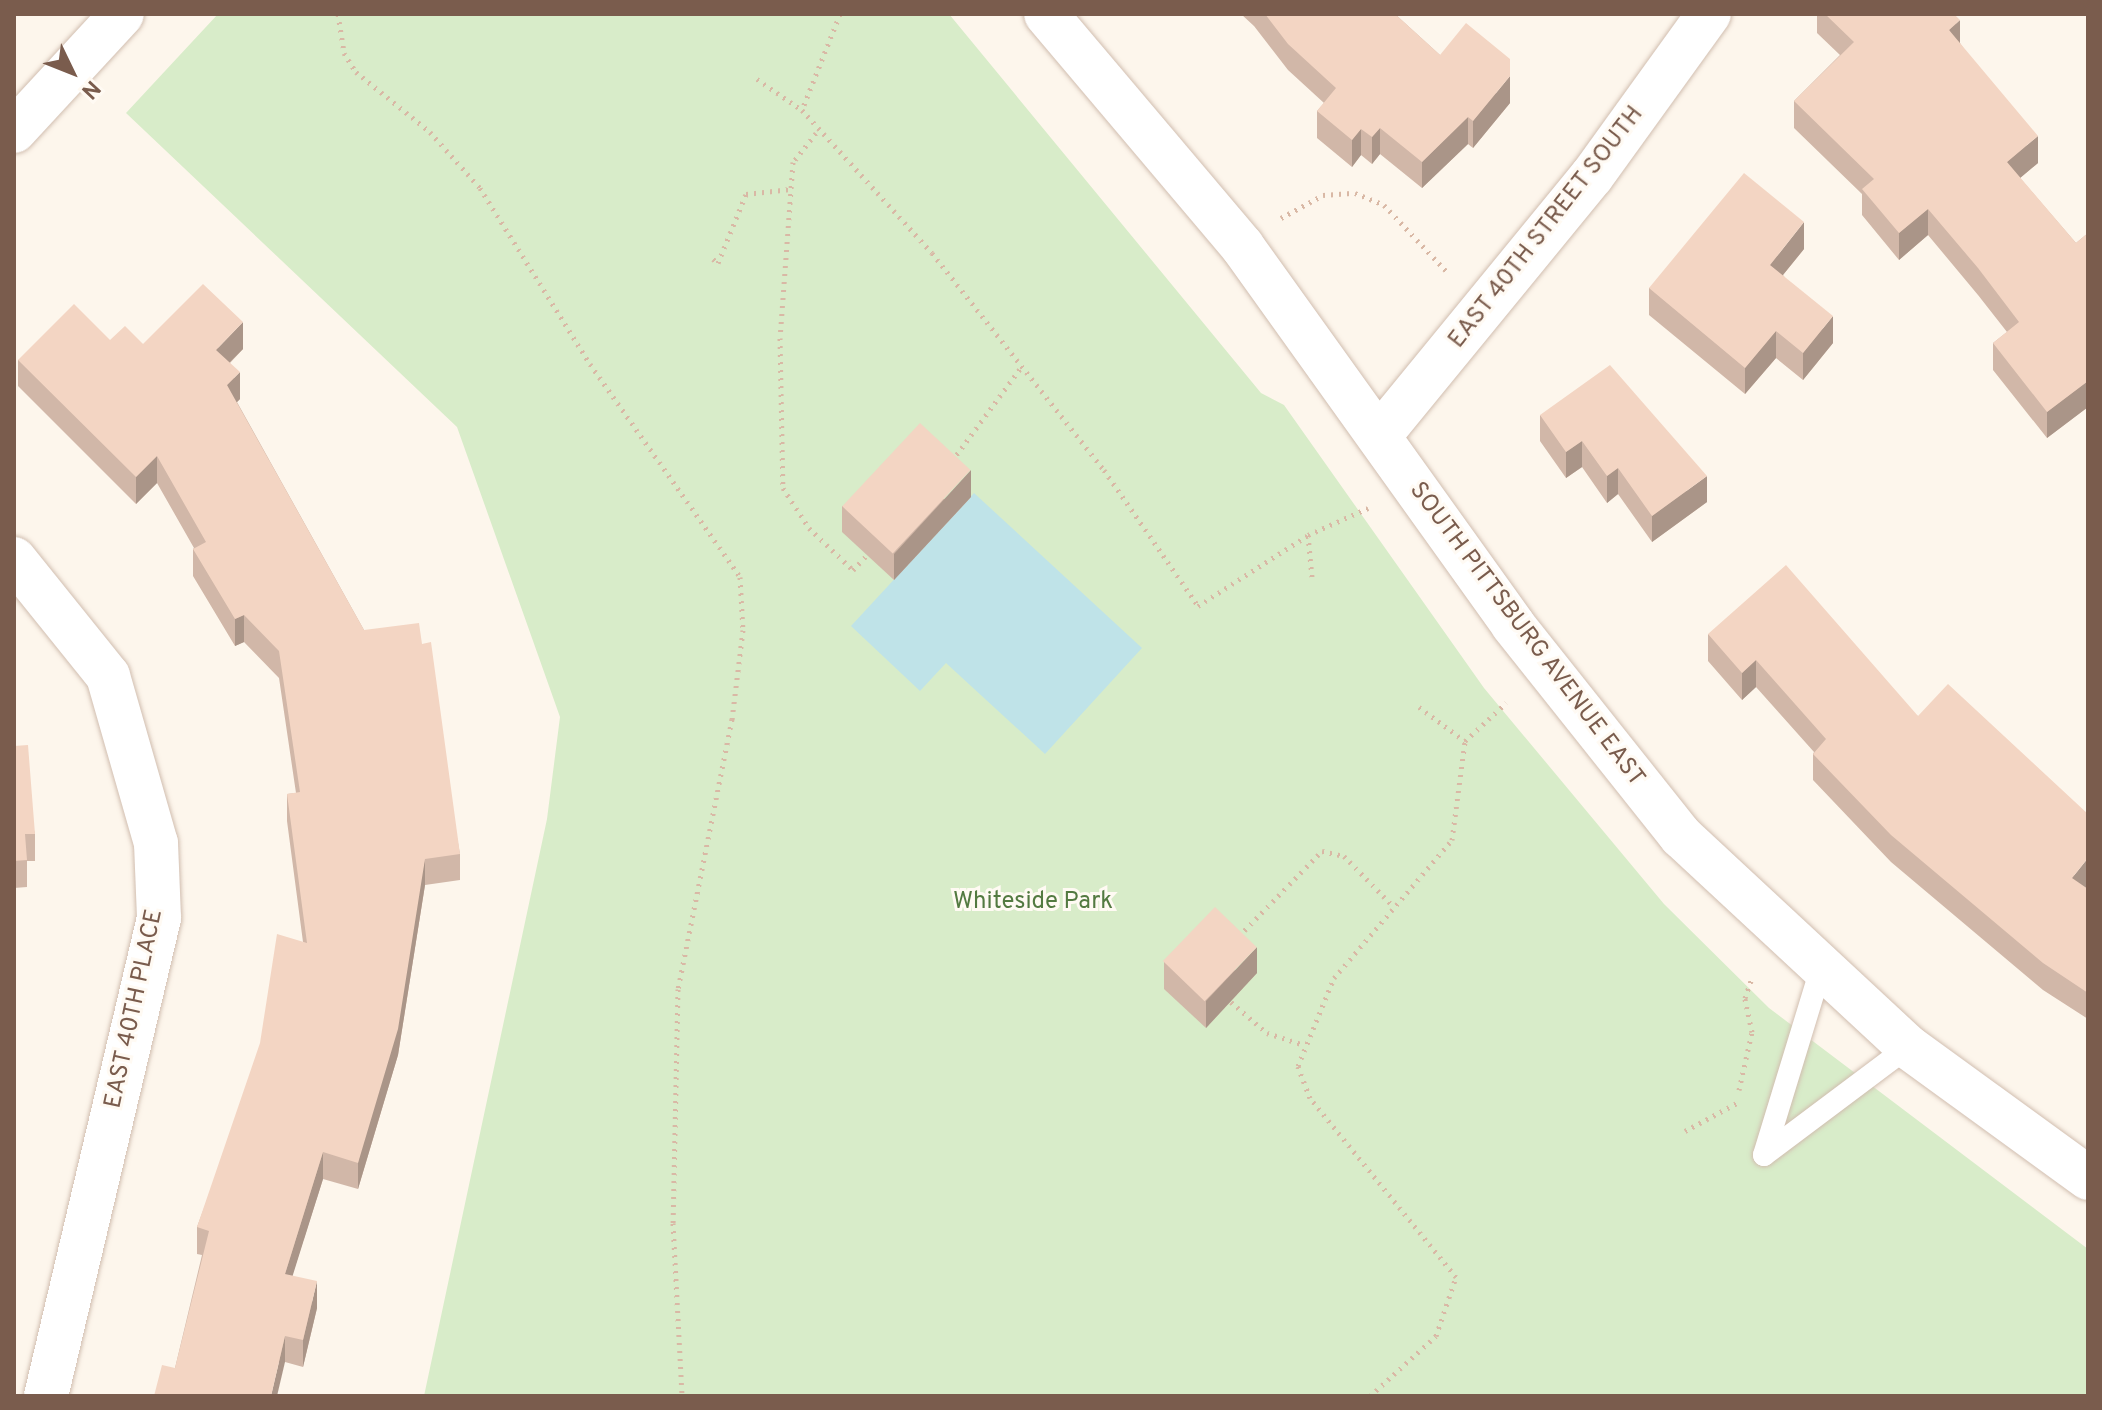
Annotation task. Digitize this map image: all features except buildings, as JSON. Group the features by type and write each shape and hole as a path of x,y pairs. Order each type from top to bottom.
{"street":[{"path":"14,131 122,14"},
{"name":"SOUTH PITTSBURG AVENUE EAST","path":"1046,14 1242,246 1635,782 1820,972 1908,1047 2088,1178"},
{"name":"EAST 40TH STREET SOUTH","path":"1379,436 1479,317 1709,14"},
{"name":"EAST 40TH PLACE","path":"14,559 108,676 157,858 159,918 46,1396"}],"lane":[{"path":"1820,972 1764,1155 1908,1047"}],"path":[{"path":"338,14 344,53 356,72 430,132 480,188 590,364 740,577 743,630 732,719 678,989 673,1223 682,1396"},
{"path":"802,110 840,14"},
{"path":"757,79 802,110 816,133 932,253 1022,366 1198,606 1308,535 1368,508"},
{"path":"816,133 793,162 780,338 783,488 809,528 853,570 867,555"},
{"path":"713,259 718,263 746,194 791,189"},
{"path":"1242,246 1323,195 1355,193 1384,205 1411,229 1479,317"},
{"path":"943,471 1022,366"},
{"path":"1308,535 1312,577"},
{"path":"1370,1396 1436,1336 1456,1277 1310,1098 1298,1066 1303,1045 1334,978 1392,905 1452,840 1465,741 1506,703"},
{"path":"1419,707 1465,741"},
{"path":"1230,947 1322,851 1344,856 1392,905"},
{"path":"1685,1131 1737,1103 1752,1032 1745,998 1752,978"},
{"path":"1231,1002 1267,1033 1303,1045"}],"green space":[{"name":"Whiteside Park","path":"218,14 949,14 1261,393 1284,405 1484,688 1664,904 1769,1008 2088,1249 2088,1396 424,1396 547,819 560,717 457,427 126,113"}],"water":[{"path":"974,493 1142,648 1045,754 946,663 920,691 851,626"}]}
